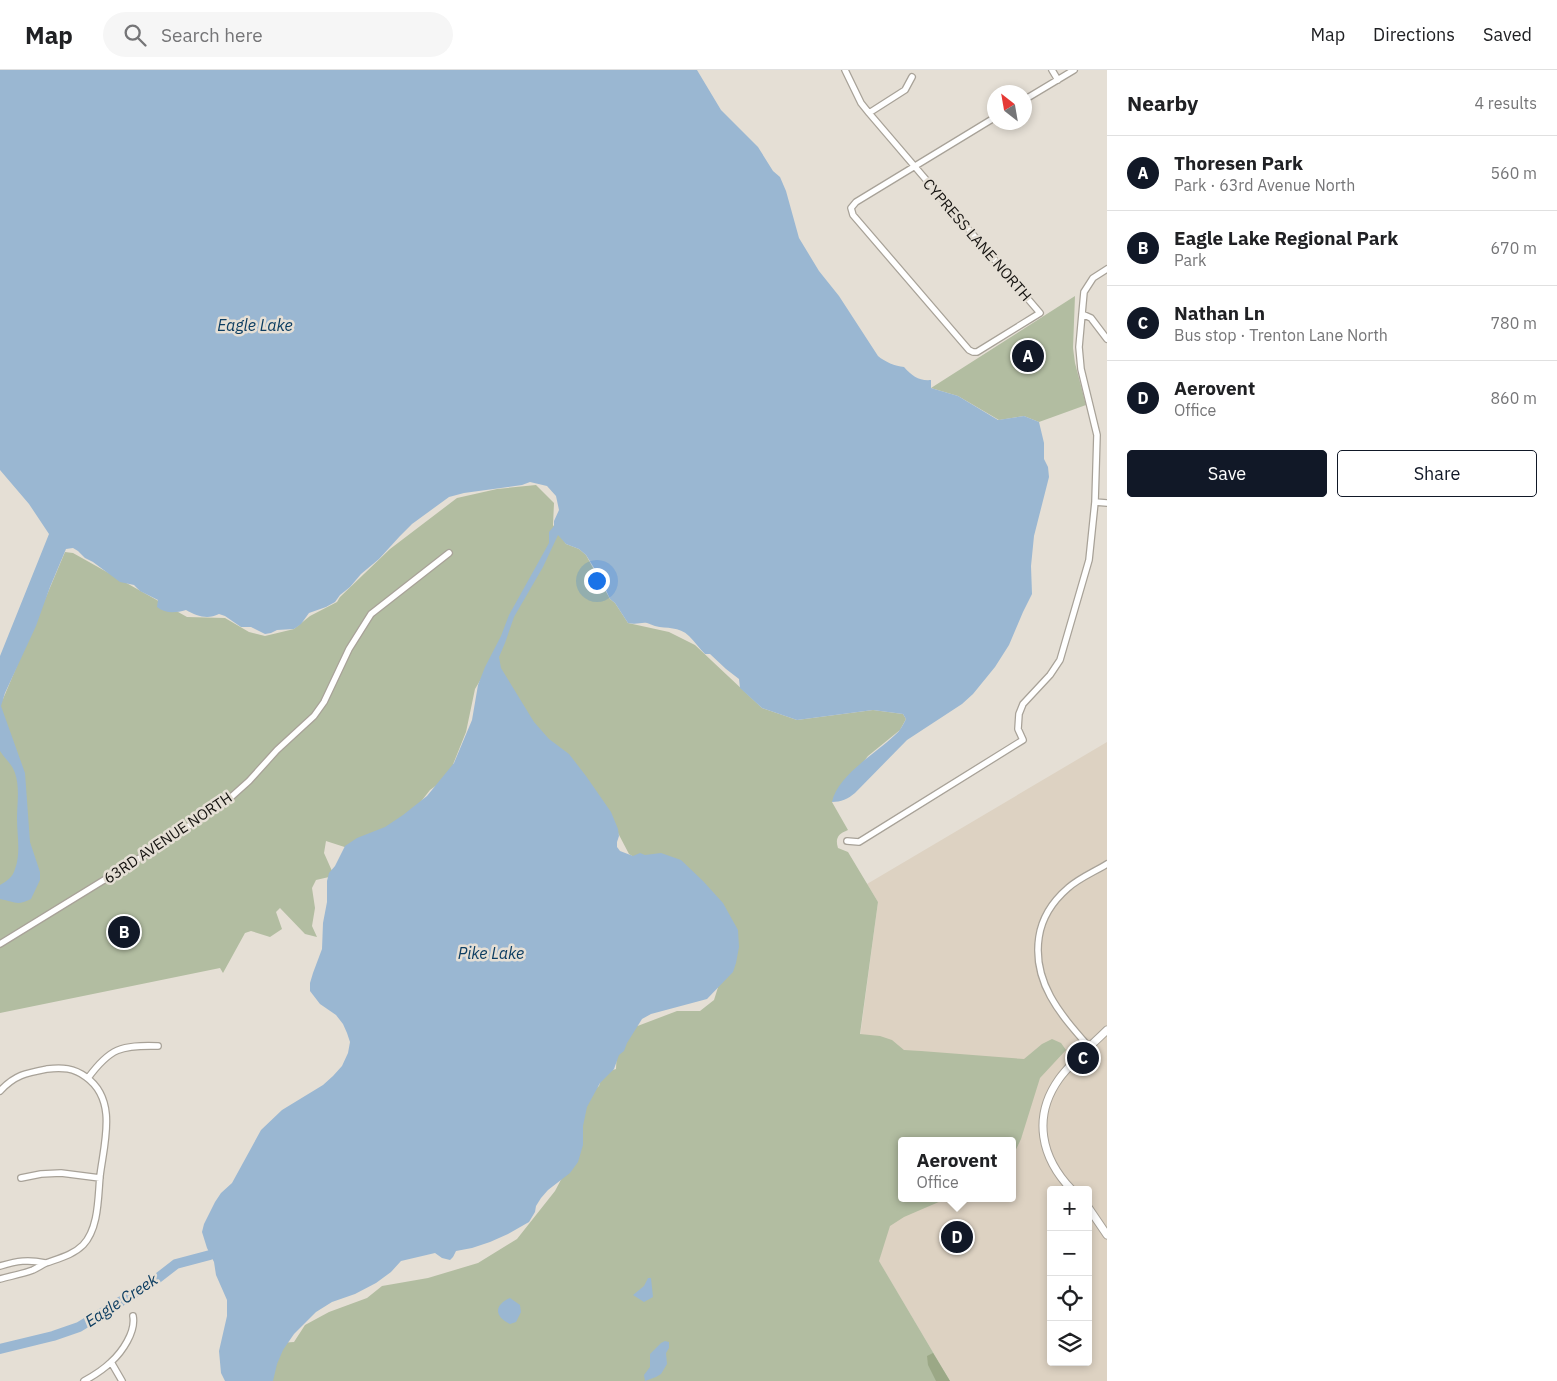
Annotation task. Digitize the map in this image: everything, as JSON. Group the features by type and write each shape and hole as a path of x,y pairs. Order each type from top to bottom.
{"street":[{"name":"CYPRESS LANE NORTH","path":"845,70 861,103 869,113 1040,313 977,352 969,350 851,211 853,204 914,166"},
{"path":"1052,70 1058,80"},
{"path":"1032,95 1074,70"},
{"path":"869,113 905,90 912,77"},
{"path":"914,166 987,122"},
{"path":"847,841 859,842 1023,740 1018,729 1019,714 1023,704 1050,675 1060,660 1089,560 1095,502 1097,435 1079,355 1084,292 1090,282 1107,269"},
{"path":"1082,314 1092,318 1107,339"},
{"path":"1095,502 1107,503"},
{"name":"63RD AVENUE NORTH","path":"0,944 161,845 230,798 249,781 277,750 314,716 324,702 349,649 370,614 449,553"},
{"path":"1090,1048 1056,1006 1047,990 1041,976 1038,949 1040,930 1052,904 1069,886 1107,864"},
{"path":"1068,1186 1056,1172 1049,1158 1043,1131 1043,1116 1046,1103 1059,1079 1107,1030"},
{"path":"88,1078 105,1058 118,1050 136,1045 158,1046"},
{"path":"0,1086 24,1074 63,1067 81,1073 102,1094 105,1101 107,1122 94,1222 88,1238 70,1255 62,1259 0,1279"},
{"path":"0,1091 7,1083"},
{"path":"21,1178 61,1173 100,1178"},
{"path":"1092,1213 1107,1234"},
{"path":"0,1266 32,1260 46,1263"},
{"path":"84,1381 111,1362 133,1330 134,1316"},
{"path":"111,1362 122,1381"}],"shaded area":[{"path":"1107,742 1107,1381 950,1381 839,1194 878,902 867,884"}],"green space":[{"path":"1075,296 1073,348 1086,405 1039,422 1024,416 999,420 958,396 931,388"},
{"path":"536,485 554,503 553,525 566,544 579,549 586,555 610,599 615,603 628,623 669,632 695,645 762,708 797,720 873,710 903,714 906,719 900,730 868,756 832,802 848,830 838,837 838,848 848,852 878,902 860,1034 880,1036 892,1040 904,1050 1024,1059 1042,1044 1052,1039 1061,1043 1066,1050 1040,1078 1016,1150 1016,1137 898,1137 898,1202 939,1202 904,1217 890,1226 879,1261 950,1381 262,1381 279,1343 294,1342 305,1325 329,1312 367,1298 382,1286 428,1278 478,1263 517,1239 555,1191 564,1174 583,1099 599,1086 603,1073 616,1069 617,1047 627,1030 677,1011 700,1011 714,1000 725,965 637,859 629,854 608,814 481,679 475,689 466,732 448,777 430,790 405,822 360,852 326,841 324,853 332,871 329,877 316,880 312,888 315,908 312,926 317,937 305,934 280,908 276,912 282,929 270,937 251,931 245,933 223,973 220,968 0,1013 0,703 65,552 73,553 187,617 225,618 249,632 265,636 294,629 310,616 337,602 390,549 457,498 497,489"},
{"path":"933,1353 950,1381 936,1381 928,1365 927,1356"}],"water":[{"name":"Eagle Lake","path":"0,70 697,70 721,110 758,147 773,171 780,177 786,191 799,238 819,271 839,296 878,356 897,366 904,367 916,377 923,380 931,380 931,388 958,396 998,420 1024,416 1039,422 1044,443 1044,459 1048,467 1049,477 1034,536 1031,566 1032,594 1009,645 995,667 973,694 962,704 907,740 855,793 838,801 832,802 835,792 841,783 898,732 906,719 903,714 873,710 797,720 762,708 740,688 739,679 710,654 705,654 685,633 677,629 647,623 628,623 615,603 610,599 601,579 586,555 579,549 566,544 558,535 543,567 514,617 499,657 501,668 534,722 549,739 569,754 611,812 618,829 617,847 620,851 633,856 640,853 645,855 661,853 681,860 723,903 738,930 739,947 733,972 707,999 651,1014 642,1019 624,1051 619,1055 614,1069 600,1083 587,1107 583,1126 583,1145 578,1162 570,1173 541,1198 529,1222 490,1242 456,1251 450,1260 442,1258 435,1253 401,1261 391,1272 376,1283 355,1294 332,1302 316,1312 294,1334 283,1350 273,1381 225,1381 221,1373 219,1351 227,1316 227,1300 216,1275 214,1262 202,1232 204,1224 221,1193 232,1183 261,1130 282,1110 323,1085 342,1066 348,1053 350,1042 347,1033 336,1015 320,1004 310,991 310,983 322,949 329,873 335,866 345,846 357,838 385,827 403,815 427,796 454,763 472,720 478,685 485,667 501,636 509,615 549,543 549,532 554,526 559,510 556,496 547,486 530,482 449,497 412,524 335,602 309,613 301,624 294,629 277,630 265,634 251,627 241,627 219,614 206,617 186,610 164,611 157,607 158,600 140,591 134,585 120,582 73,548 66,549 36,626 5,693 1,706 25,773 30,842 40,872 40,880 31,899 19,903 0,899 0,885 13,874 17,863 18,790 15,773 0,751 0,656 49,534 29,504 0,470"},
{"path":"648,1278 651,1278 653,1297 644,1302 633,1295 644,1286"},
{"path":"510,1298 520,1305 521,1312 516,1322 510,1324 501,1318 498,1311 501,1304"},
{"path":"665,1341 669,1342 669,1348 666,1353 667,1364 661,1374 645,1381 644,1375 650,1367 650,1354"}],"waterway":[{"name":"Eagle Creek","path":"0,1349 53,1336 79,1327 154,1281 176,1264 210,1255"}],"place":[{"name":"Thoresen Park","path":"1028,356"},
{"name":"Eagle Lake Regional Park","path":"124,932"},
{"name":"Nathan Ln","path":"1083,1058"},
{"name":"Aerovent","path":"957,1237"}],"water label":[{"name":"Pike Lake","path":"491,953"}]}
